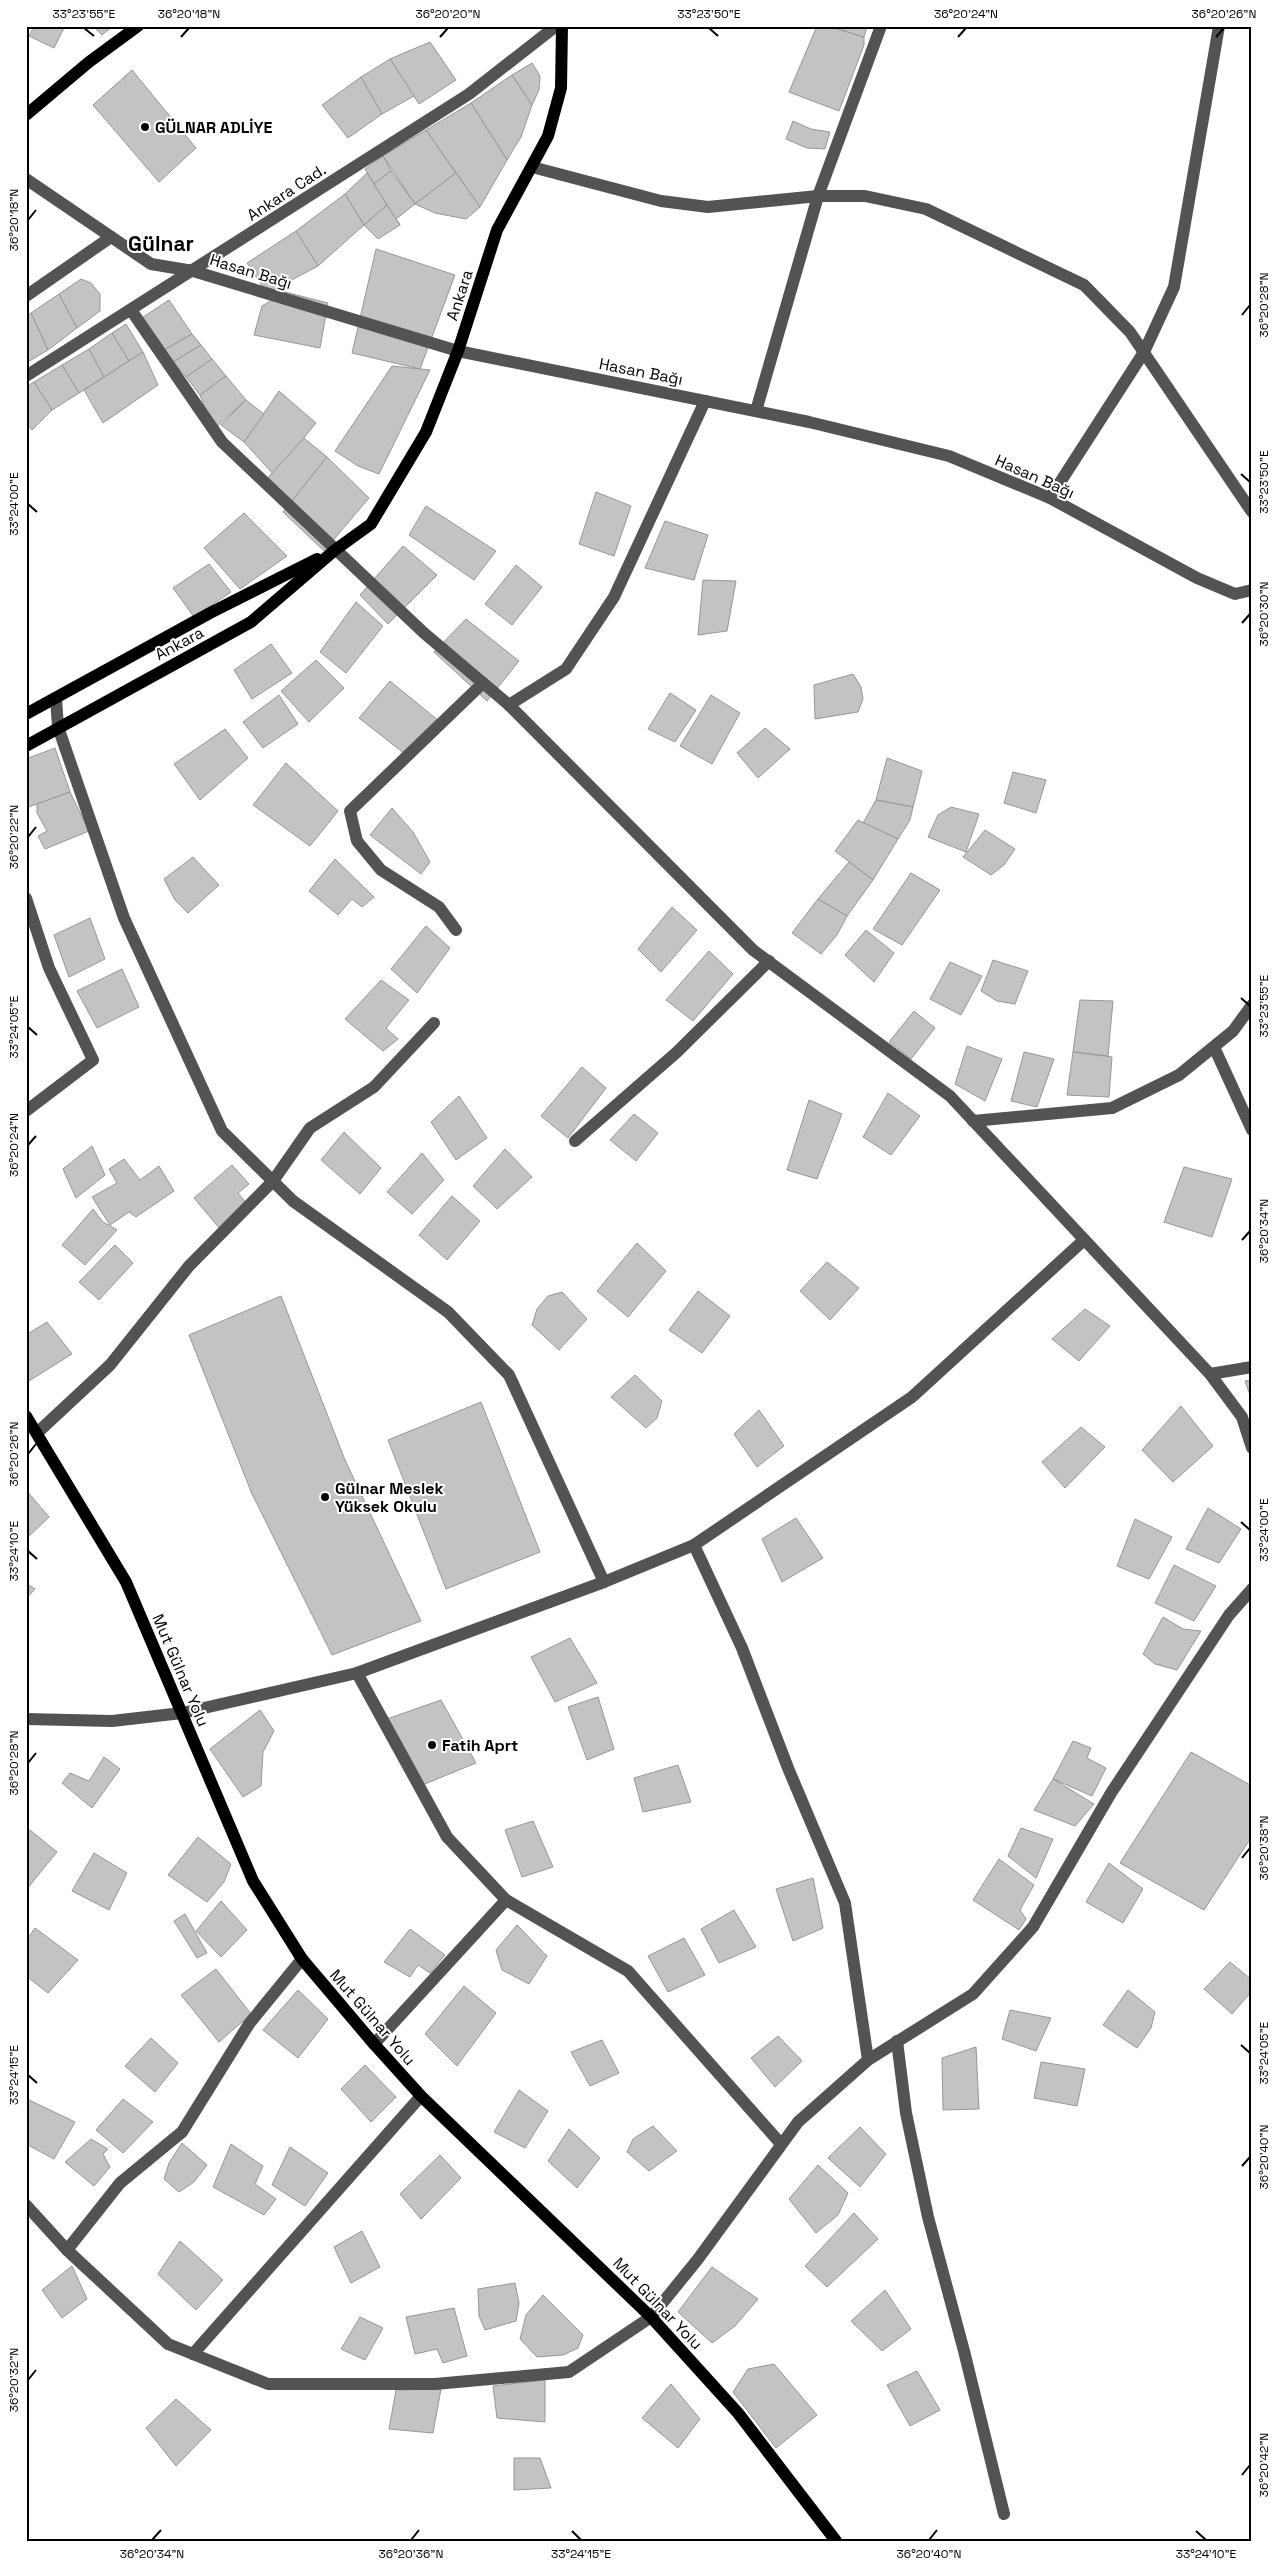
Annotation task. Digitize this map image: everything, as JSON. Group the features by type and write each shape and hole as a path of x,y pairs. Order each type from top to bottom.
{"main road":[{"path":"26,115 89,62 138,26"},
{"name":"Ankara","path":"26,746 251,622 335,550 371,524 426,432 458,351 498,230 548,136 561,88 562,26"},
{"name":"Ankara","path":"26,714 210,613 335,550"},
{"name":"Mut Gülnar Yolu","path":"26,1416 126,1582 253,1881 302,1959 421,2096 651,2317 738,2412 836,2541"}],"street":[{"name":"Ankara Cad.","path":"26,376 469,94 556,26"},
{"path":"756,411 818,196 880,26"},
{"path":"1050,498 1144,352 1174,287 1219,26"},
{"path":"532,168 661,201 708,208 818,196 865,196 926,209 1075,280 1084,285 1130,332 1252,512"},
{"name":"Hasan Bağı","path":"26,179 151,264 193,271 458,351 756,411 949,456 1050,498 1197,578 1235,594 1252,590"},
{"path":"26,296 111,237"},
{"path":"131,310 222,442 424,633 509,704 753,950 950,1096 1210,1374 1242,1417 1252,1448"},
{"path":"509,704 566,669 614,597 706,401"},
{"path":"456,930 439,907 381,870 356,841 350,811 483,682"},
{"path":"56,698 58,727 124,918 222,1131 293,1201 448,1312 509,1376 604,1582"},
{"path":"26,898 48,968 93,1060 26,1112"},
{"path":"575,1141 677,1052 769,961"},
{"path":"973,1121 1112,1108 1179,1076 1233,1031 1252,1005"},
{"path":"37,1433 110,1365 188,1266 273,1181 310,1128 374,1087 434,1023"},
{"path":"1214,1047 1252,1130"},
{"path":"26,1719 112,1721 182,1713 357,1674 604,1582 694,1545 912,1397 1084,1240"},
{"path":"1210,1374 1252,1367"},
{"path":"694,1545 742,1648 788,1768 845,1903 868,2060"},
{"path":"26,2205 67,2250 168,2344 268,2384 435,2384 569,2372 651,2317 698,2259 798,2122 868,2060 972,1994 1033,1927 1110,1793 1229,1615 1252,1589"},
{"path":"357,1674 447,1837 506,1900 628,1972 781,2144"},
{"path":"374,2044 506,1900"},
{"path":"67,2250 120,2183 182,2132 250,2024 302,1959"},
{"path":"897,2041 906,2113 926,2208 1004,2514"},
{"path":"193,2354 421,2096"}],"building":[{"path":"34,26 65,26 54,48 29,36"},
{"path":"93,26 113,26 102,35"},
{"path":"817,26 828,26 864,37 864,45 839,111 789,92"},
{"path":"843,26 867,26 864,37 841,30"},
{"path":"430,42 456,80 419,104 390,59"},
{"path":"390,59 414,96 382,114 361,77"},
{"path":"532,63 540,76 539,90 532,105 512,75"},
{"name":"GÜLNAR ADLİYE","path":"132,70 196,148 159,182 93,105"},
{"path":"512,75 532,105 521,137 507,160 471,103"},
{"path":"361,77 382,114 348,138 322,105"},
{"path":"471,103 507,160 480,207 426,130"},
{"path":"793,121 811,129 830,132 825,149 807,148 786,139"},
{"path":"426,130 456,173 415,204 383,156"},
{"path":"383,156 391,171 374,184 365,169"},
{"path":"391,171 415,204 396,219 374,184"},
{"path":"367,173 387,205 364,225 345,194"},
{"path":"456,173 480,207 466,219 435,213 415,204"},
{"path":"345,194 364,225 318,266 296,231"},
{"path":"387,205 400,225 378,239 364,225"},
{"path":"296,231 318,266 267,293 247,263"},
{"path":"376,249 455,275 420,369 352,353"},
{"path":"81,279 91,283 100,294 100,311 77,328 59,294"},
{"path":"285,292 328,303 320,348 254,335 262,306"},
{"path":"59,294 77,328 48,350 31,313"},
{"path":"169,300 192,334 164,350 140,319"},
{"path":"31,313 48,350 26,363 26,316"},
{"path":"126,324 143,352 129,361 112,333"},
{"path":"112,333 129,361 104,377 89,349"},
{"path":"192,334 201,345 173,362 164,350"},
{"path":"201,345 212,359 186,377 173,362"},
{"path":"89,349 104,377 79,393 62,365"},
{"path":"143,352 158,385 103,423 84,390"},
{"path":"212,359 226,376 200,395 186,377"},
{"path":"62,365 79,393 52,410 34,382"},
{"path":"392,366 430,370 379,474 358,466 335,451"},
{"path":"226,376 246,400 213,430 200,395"},
{"path":"34,382 52,410 32,430 26,423 26,387"},
{"path":"279,391 316,423 274,475 244,442"},
{"path":"246,400 264,414 244,442 221,425"},
{"path":"304,438 327,457 291,502 264,482"},
{"path":"327,457 369,498 324,551 283,512"},
{"path":"596,492 631,506 614,556 579,544"},
{"path":"426,506 496,551 474,580 409,535"},
{"path":"244,513 287,556 240,589 204,548"},
{"path":"665,521 708,535 694,580 645,568"},
{"path":"403,546 437,575 388,624 360,595"},
{"path":"209,564 231,592 194,617 173,588"},
{"path":"516,565 542,587 512,625 485,604"},
{"path":"703,580 736,581 727,631 698,635"},
{"path":"356,602 383,626 346,673 320,652"},
{"path":"466,619 519,661 487,701 434,652"},
{"path":"271,644 292,673 252,699 234,670"},
{"path":"316,660 344,688 309,722 281,691"},
{"path":"853,674 861,687 863,699 858,712 815,719 814,685"},
{"path":"390,681 439,721 405,754 359,718"},
{"path":"670,693 696,710 675,742 648,729"},
{"path":"279,695 298,724 263,748 243,722"},
{"path":"711,695 740,713 712,764 680,746"},
{"path":"765,728 790,749 758,778 737,753"},
{"path":"225,729 248,758 200,800 174,764"},
{"path":"55,748 70,792 26,808 26,759"},
{"path":"887,758 922,771 913,807 876,800"},
{"path":"286,763 338,811 310,846 253,805"},
{"path":"1013,772 1046,780 1036,813 1004,803"},
{"path":"70,792 89,831 45,849 38,836 47,831 37,813 37,804"},
{"path":"876,800 913,807 910,820 898,839 863,823"},
{"path":"951,807 979,814 966,852 928,837 938,815"},
{"path":"392,808 413,832 430,862 421,874 370,835"},
{"path":"858,820 898,839 873,880 835,851"},
{"path":"985,830 1015,849 1004,865 991,875 963,857"},
{"path":"193,857 219,885 188,913 175,900 164,879"},
{"path":"335,859 374,897 362,907 352,899 338,915 309,891"},
{"path":"849,862 873,880 847,916 818,899"},
{"path":"911,873 940,890 902,945 873,929"},
{"path":"818,899 847,916 837,935 821,954 792,933"},
{"path":"672,907 697,930 661,972 638,949"},
{"path":"90,918 105,959 69,977 54,935"},
{"path":"426,926 450,948 417,993 391,969"},
{"path":"866,930 894,953 874,982 845,955"},
{"path":"709,951 733,974 693,1021 666,1000"},
{"path":"993,960 1028,971 1015,1004 997,1001 981,991"},
{"path":"950,962 982,976 961,1015 930,999"},
{"path":"122,969 139,1007 97,1028 77,991"},
{"path":"381,980 409,1000 386,1028 398,1039 383,1051 345,1019"},
{"path":"1080,1000 1113,1001 1108,1056 1073,1052"},
{"path":"914,1011 935,1028 911,1059 889,1042"},
{"path":"967,1046 1002,1059 985,1101 955,1084"},
{"path":"1024,1052 1054,1059 1037,1107 1011,1101"},
{"path":"1073,1052 1112,1057 1109,1097 1067,1095"},
{"path":"582,1067 606,1088 568,1138 541,1116"},
{"path":"888,1093 920,1116 891,1155 863,1137"},
{"path":"459,1096 487,1138 456,1160 431,1122"},
{"path":"809,1100 842,1114 817,1179 787,1170"},
{"path":"634,1114 658,1133 636,1161 610,1140"},
{"path":"344,1132 381,1168 360,1194 321,1160"},
{"path":"92,1146 105,1175 76,1198 63,1169"},
{"path":"505,1149 532,1177 497,1209 473,1186"},
{"path":"422,1153 444,1180 412,1214 387,1192"},
{"path":"124,1159 140,1180 159,1166 174,1191 136,1217 129,1212 110,1225 92,1197 117,1183 109,1169"},
{"path":"232,1165 249,1184 238,1193 246,1203 220,1229 194,1198"},
{"path":"1184,1167 1232,1179 1212,1237 1164,1222"},
{"path":"452,1196 480,1221 447,1260 419,1235"},
{"path":"93,1209 103,1222 117,1230 85,1265 62,1245"},
{"path":"637,1243 666,1271 628,1317 597,1291"},
{"path":"115,1245 133,1263 99,1300 79,1282"},
{"path":"827,1262 859,1288 830,1320 800,1291"},
{"path":"698,1291 730,1316 702,1353 669,1330"},
{"path":"562,1292 587,1319 559,1350 532,1325 537,1309 548,1296"},
{"path":"281,1296 345,1460 421,1621 332,1655 252,1494 189,1335"},
{"path":"1085,1309 1110,1326 1079,1361 1052,1339"},
{"path":"47,1322 72,1354 29,1381 26,1377 26,1335"},
{"path":"635,1375 662,1401 657,1418 646,1428 611,1397"},
{"path":"1252,1380 1252,1401 1245,1381"},
{"path":"481,1402 540,1552 446,1589 388,1440"},
{"path":"1181,1406 1213,1446 1173,1482 1142,1450"},
{"path":"759,1410 784,1446 757,1467 734,1434"},
{"path":"1081,1427 1105,1447 1065,1488 1042,1462"},
{"path":"26,1490 49,1517 26,1539"},
{"path":"1208,1508 1241,1529 1219,1563 1186,1549"},
{"path":"796,1518 823,1558 782,1582 762,1539"},
{"path":"1135,1519 1172,1537 1149,1579 1117,1566"},
{"path":"1174,1565 1216,1586 1194,1621 1155,1603"},
{"path":"26,1583 35,1589 26,1599"},
{"path":"1163,1617 1183,1629 1201,1631 1177,1670 1155,1664 1143,1654"},
{"path":"570,1638 597,1683 555,1702 531,1657"},
{"path":"598,1697 614,1749 587,1760 568,1707"},
{"name":"Fatih Aprt","path":"441,1700 476,1763 420,1786 384,1720"},
{"path":"260,1710 274,1731 263,1752 261,1786 243,1797 210,1749"},
{"path":"1073,1741 1091,1748 1087,1758 1106,1768 1092,1796 1053,1779"},
{"path":"1191,1752 1252,1786 1252,1836 1204,1910 1120,1863"},
{"path":"104,1757 120,1769 92,1808 62,1783 70,1773 89,1781"},
{"path":"678,1765 691,1802 643,1812 634,1778"},
{"path":"1053,1779 1094,1804 1075,1826 1034,1810"},
{"path":"533,1821 553,1867 522,1877 505,1830"},
{"path":"1021,1828 1053,1839 1036,1878 1008,1856"},
{"path":"30,1830 57,1852 26,1890 26,1835"},
{"path":"198,1837 231,1864 224,1882 207,1902 168,1875"},
{"path":"94,1853 127,1873 109,1910 72,1891"},
{"path":"999,1859 1034,1885 1020,1910 1026,1919 1019,1930 973,1900"},
{"path":"1109,1863 1143,1889 1123,1923 1086,1902"},
{"path":"813,1878 823,1928 793,1941 776,1889"},
{"path":"221,1901 247,1930 221,1957 196,1931"},
{"path":"734,1910 756,1947 719,1963 701,1929"},
{"path":"185,1914 207,1953 197,1958 174,1921"},
{"path":"517,1925 547,1956 529,1984 502,1970 496,1950"},
{"path":"35,1928 78,1960 48,1993 26,1976 26,1941"},
{"path":"410,1929 445,1955 430,1973 418,1965 410,1977 384,1962"},
{"path":"684,1938 705,1975 668,1992 648,1956"},
{"path":"1230,1962 1252,1980 1252,1991 1232,2014 1204,1989"},
{"path":"216,1969 251,2014 219,2042 181,1995"},
{"path":"464,1986 496,2013 457,2066 425,2034"},
{"path":"298,1990 328,2019 298,2058 263,2030"},
{"path":"1128,1990 1155,2012 1151,2028 1137,2048 1103,2025"},
{"path":"1010,2010 1051,2018 1036,2051 1002,2039"},
{"path":"778,2036 802,2061 775,2087 751,2058"},
{"path":"151,2038 178,2063 155,2092 125,2066"},
{"path":"602,2040 619,2073 590,2086 571,2052"},
{"path":"976,2047 979,2109 943,2110 942,2058"},
{"path":"1041,2062 1085,2069 1077,2106 1034,2098"},
{"path":"365,2065 396,2097 371,2122 341,2089"},
{"path":"519,2090 548,2111 525,2148 494,2132"},
{"path":"27,2099 75,2122 54,2159 26,2144"},
{"path":"123,2099 153,2122 123,2153 96,2130"},
{"path":"653,2126 677,2151 649,2171 627,2152 633,2139"},
{"path":"860,2127 886,2154 860,2187 828,2158"},
{"path":"569,2129 600,2158 577,2188 548,2161"},
{"path":"91,2139 108,2149 103,2154 110,2167 94,2186 65,2162"},
{"path":"182,2143 207,2165 194,2182 179,2192 164,2179 169,2163"},
{"path":"231,2144 263,2166 255,2184 276,2199 264,2215 213,2187"},
{"path":"290,2147 328,2173 305,2206 272,2185"},
{"path":"440,2155 461,2178 421,2219 400,2194"},
{"path":"818,2165 848,2193 838,2215 816,2233 789,2199"},
{"path":"854,2213 878,2239 827,2287 805,2266"},
{"path":"362,2231 380,2267 351,2283 334,2247"},
{"path":"180,2241 223,2280 196,2310 158,2274"},
{"path":"72,2266 87,2299 62,2318 42,2290"},
{"path":"712,2267 758,2299 735,2326 712,2343 678,2312"},
{"path":"515,2283 519,2303 516,2321 485,2330 479,2316 478,2289"},
{"path":"885,2290 911,2329 882,2351 851,2321"},
{"path":"543,2295 583,2335 578,2348 563,2355 537,2357 520,2339 526,2315"},
{"path":"454,2308 467,2356 443,2363 437,2349 415,2354 406,2317"},
{"path":"360,2317 383,2328 365,2360 341,2349"},
{"path":"774,2364 817,2415 776,2448 733,2392 748,2369"},
{"path":"917,2371 940,2410 910,2426 887,2385"},
{"path":"545,2380 545,2422 497,2418 493,2386"},
{"path":"671,2384 700,2419 678,2448 642,2418"},
{"path":"441,2389 433,2433 389,2429 396,2390"},
{"path":"176,2399 211,2430 176,2466 146,2428"},
{"path":"514,2458 540,2458 551,2488 514,2490"}],"place":[{"name":"GÜLNAR ADLİYE","path":"145,127"},
{"name":"Gülnar Meslek Yüksek Okulu","path":"325,1497"},
{"name":"Fatih Aprt","path":"432,1745"}],"district":[{"name":"Gülnar","path":"161,244"}]}
